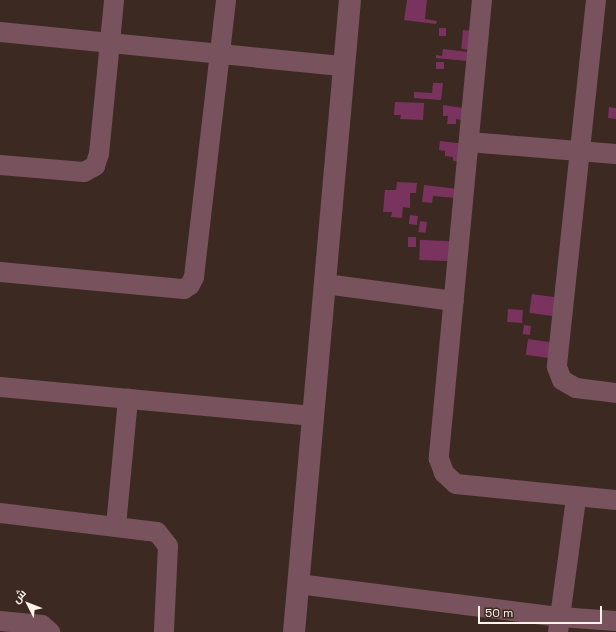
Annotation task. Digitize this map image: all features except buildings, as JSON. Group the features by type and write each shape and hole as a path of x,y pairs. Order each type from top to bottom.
{"street":[{"path":"0,165 84,172 95,166 99,154 114,0"},
{"path":"0,272 184,289 190,284 194,277 226,0"},
{"path":"294,632 350,0"},
{"path":"482,0 439,459 444,473 456,484 576,498 616,500"},
{"path":"596,0 557,367 562,380 576,388 616,393"},
{"path":"0,32 343,66"},
{"path":"469,142 616,154"},
{"path":"324,284 454,301"},
{"path":"0,387 313,416"},
{"path":"116,526 128,399"},
{"path":"559,625 576,498"},
{"path":"0,513 157,532 168,546 164,632"},
{"path":"298,584 559,625 616,622"},
{"path":"0,621 42,625 50,632"}]}
